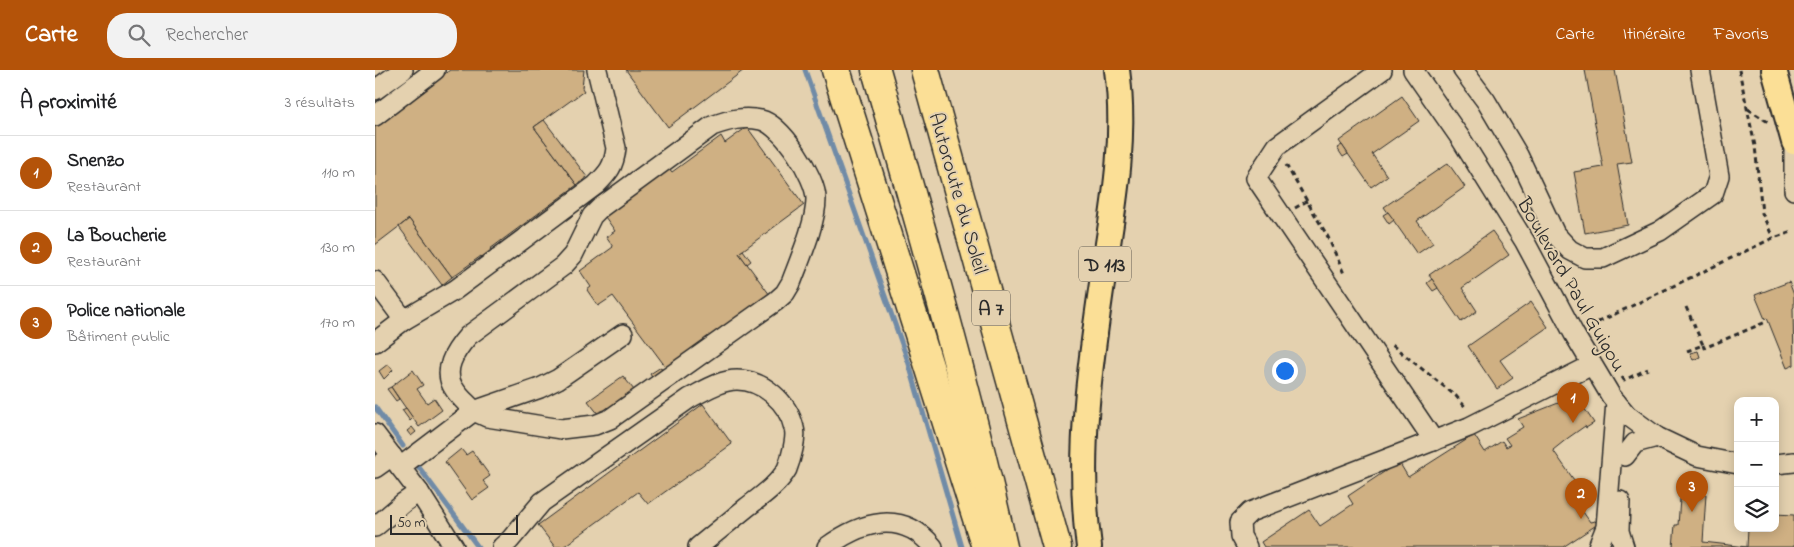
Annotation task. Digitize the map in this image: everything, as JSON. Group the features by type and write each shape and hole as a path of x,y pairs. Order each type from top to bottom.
{"highway":[{"path":"836,70 986,547"},
{"name":"A 7","path":"876,70 925,240 982,454 1003,547"},
{"name":"Autoroute du Soleil","path":"925,70 1057,547"}],"main road":[{"name":"D 113","path":"1089,547 1085,521 1084,425 1090,364 1119,168 1121,118 1117,70"},
{"path":"1774,70 1794,142"},
{"path":"1084,458 1099,547"}],"street":[{"path":"375,90 403,70"},
{"path":"375,116 435,70"},
{"path":"375,342 404,320 455,290 595,185 609,172 615,161 616,148 597,70"},
{"path":"1382,70 1277,146 1256,178 1434,441"},
{"name":"Boulevard Paul Guigou","path":"1413,70 1461,139 1525,242 1595,371 1622,408 1657,436 1697,456 1734,463"},
{"path":"1463,70 1486,101 1518,155 1555,234 1570,250 1585,258 1603,258 1660,231 1713,194 1719,176 1700,70"},
{"path":"743,118 763,120 775,127 801,160 812,180 816,196 815,213 791,283 777,301 610,419 595,425 561,429 487,417 474,411 454,390 449,376 450,363 457,349 468,336 563,266 573,255 592,216 596,212 713,126 727,120 743,118"},
{"path":"1794,142 1794,190"},
{"path":"375,281 404,320"},
{"path":"375,468 396,461 474,411 540,388 558,379 623,334"},
{"path":"1247,547 1241,536 1240,522 1250,512 1434,441 1595,371"},
{"path":"509,545 542,502 690,398 717,384 736,380 758,384 775,396 788,410 795,429 792,452 786,469 774,486 698,547"},
{"path":"1622,408 1625,456 1619,526 1624,547"},
{"path":"1598,547 1606,528 1622,408"},
{"path":"375,434 419,492 446,544"},
{"path":"1625,456 1635,442 1657,436"},
{"path":"1779,464 1794,462"},
{"path":"375,527 419,492"},
{"path":"827,547 852,531 880,522 902,526 918,533 933,547"}],"path":[{"path":"1739,70 1755,146 1762,213 1773,238"},
{"path":"1277,146 1328,237 1348,280"},
{"path":"1574,334 1773,238 1792,232"},
{"path":"1686,307 1704,348 1766,322"},
{"path":"1388,339 1393,347 1456,396 1473,425"},
{"path":"1687,351 1703,344"},
{"path":"1595,371 1615,367 1624,380 1648,369"}],"building":[{"path":"450,70 584,70 582,88 584,91 534,127 577,185 490,249 493,254 484,260 481,256 452,277 409,219 375,245 375,125"},
{"path":"626,70 744,70 668,127"},
{"path":"1585,70 1615,70 1632,162 1617,164 1628,225 1585,233 1574,172 1603,167"},
{"path":"1402,96 1419,121 1372,154 1387,176 1371,187 1339,141"},
{"path":"544,120 587,177 577,185 534,127"},
{"path":"747,127 804,205 739,253 770,295 668,370 613,296 598,306 587,290 591,287 580,271 613,247 606,237 615,231 603,214 668,167 672,172 721,136 725,143"},
{"path":"1342,145 1348,154 1343,157 1337,148"},
{"path":"1448,163 1465,187 1417,221 1433,243 1417,254 1384,207"},
{"path":"1388,212 1394,220 1389,224 1383,215"},
{"path":"409,219 452,277 442,285 399,227"},
{"path":"1492,231 1509,255 1462,288 1477,311 1461,322 1429,275"},
{"path":"743,250 751,261 747,264 739,253"},
{"path":"1432,279 1438,288 1433,291 1427,283"},
{"path":"1789,282 1794,295 1794,365 1787,368 1767,318 1765,319 1755,295"},
{"path":"1531,302 1548,327 1500,360 1513,378 1497,389 1468,346"},
{"path":"1698,351 1700,357 1693,360 1690,353"},
{"path":"388,364 393,370 384,379 379,371"},
{"path":"661,367 664,373 653,379 650,374"},
{"path":"413,370 423,385 417,389 427,403 434,398 442,410 419,427 391,387"},
{"path":"623,376 634,390 599,415 588,401"},
{"path":"391,387 399,399 396,401 387,389"},
{"path":"1576,396 1594,423 1586,428 1585,426 1553,450 1588,500 1581,509 1590,522 1595,521 1598,524 1563,547 1264,547 1261,542 1309,510 1320,526 1353,504 1348,496 1399,462 1408,477 1474,435 1485,452 1502,441 1506,447 1510,445 1505,438 1523,427 1518,419"},
{"path":"703,404 732,444 648,504 638,492 563,547 555,547 538,525"},
{"path":"406,408 413,418 410,421 402,410"},
{"path":"412,427 416,432 411,436 407,431"},
{"path":"461,449 466,455 472,451 490,476 483,481 489,488 472,500 445,462"},
{"path":"1692,493 1706,494 1703,542 1747,547 1673,547 1675,525 1678,525 1680,499 1692,499"},
{"path":"1779,514 1794,515 1794,547 1747,547 1748,532 1779,532"}],"waterway":[{"path":"805,70 909,364 962,547"},
{"path":"375,407 403,446"},
{"path":"418,466 478,547"}],"place":[{"name":"Snenzo","path":"1573,423"},
{"name":"Police nationale","path":"1692,512"},
{"name":"La Boucherie","path":"1581,519"}]}
